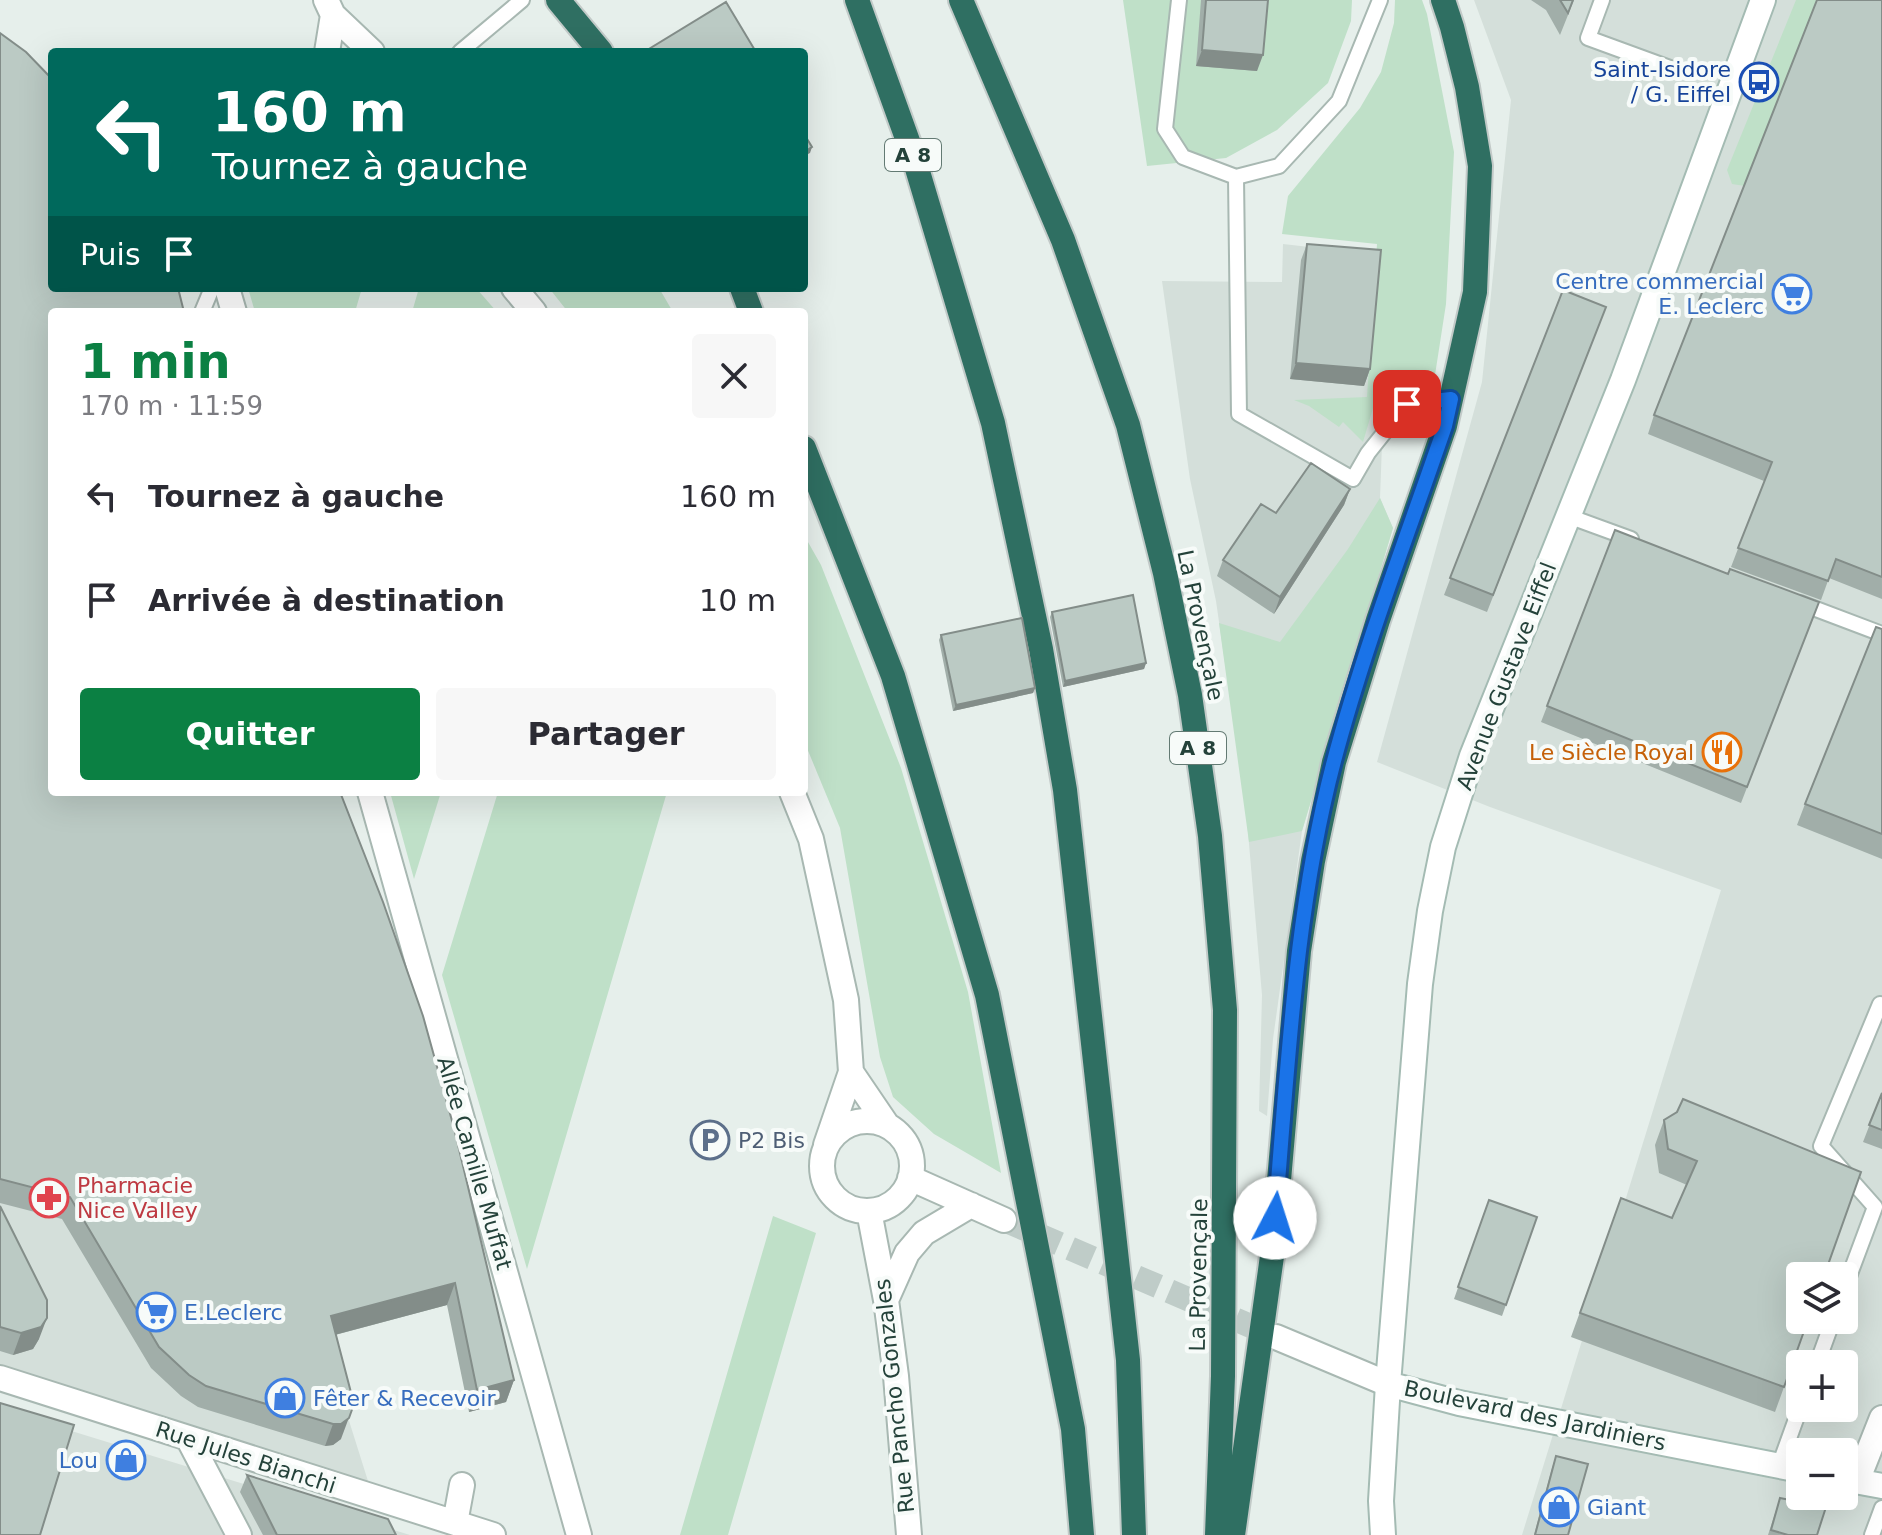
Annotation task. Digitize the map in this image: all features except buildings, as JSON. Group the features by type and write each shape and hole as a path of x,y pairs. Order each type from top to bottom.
{"highway":[{"path":"558,0 598,48"},
{"name":"A 8","path":"857,0 913,155 993,423 1041,649 1065,790 1128,1360 1134,1535"},
{"name":"La Provençale","path":"961,0 1063,240 1128,425 1165,573 1190,695 1210,836 1225,1010 1223,1376 1217,1535"},
{"path":"1233,1535 1273,1249 1299,951 1313,861 1334,762 1378,620 1445,426 1475,292 1480,166 1467,87 1443,0"},
{"path":"808,458 893,676 987,995 1073,1429 1082,1535"}],"street":[{"name":"Avenue Gustave Eiffel","path":"1383,1535 1381,1501 1388,1384 1420,984 1432,898 1443,847 1472,756 1623,380 1763,0"},
{"path":"327,48 329,8"},
{"path":"329,8 368,48"},
{"path":"517,292 531,308"},
{"name":"Allée Camille Muffat","path":"371,796 579,1535"},
{"path":"794,796 811,839 846,1000 851,1072 826,1145 822,1176 839,1202 853,1209 869,1211 890,1204 906,1189 912,1163 900,1134 887,1125 851,1072"},
{"path":"826,1145 846,1125 860,1121 887,1125"},
{"path":"910,1178 1004,1220"},
{"path":"886,1300 907,1253 924,1233 971,1205"},
{"name":"Rue Pancho Gonzales","path":"869,1211 886,1300 896,1376 909,1535"},
{"name":"Boulevard des Jardiniers","path":"1276,1337 1388,1384 1459,1403 1786,1467"},
{"name":"Rue Jules Bianchi","path":"0,1378 493,1535"},
{"path":"1858,1464 1882,1418"},
{"path":"188,1438 239,1535"},
{"path":"1858,1482 1882,1486"},
{"path":"455,1523 462,1485"}],"lane":[{"path":"465,48 522,0"},
{"path":"1179,0 1165,129 1183,157 1236,177 1279,166 1339,101 1380,0"},
{"path":"1602,0 1588,38 1670,68"},
{"path":"1236,177 1239,414 1353,479 1368,453 1407,404 1451,399"},
{"path":"1568,516 1643,544"},
{"path":"1792,600 1882,634"},
{"path":"1854,1262 1875,1207 1821,1146 1880,1004"},
{"path":"1872,1535 1882,1508"}],"shaded area":[{"path":"1474,0 1882,0 1882,1535 1522,1535 1721,890 1490,807 1377,762 1482,382 1511,100"},
{"path":"1283,244 1389,256 1380,498 1393,528 1302,831 1273,1039 1267,1116 1259,1111 1262,995 1246,809 1216,601 1190,479 1162,281 1282,282"},
{"path":"0,1021 323,1338 373,1497 0,1378"},
{"path":"0,1409 410,1535 0,1535"}],"green space":[{"path":"1123,0 1352,0 1351,21 1328,83 1277,130 1226,158 1147,166"},
{"path":"1395,0 1422,0 1454,152 1446,304 1435,375 1376,398 1363,442 1343,422 1339,427 1309,406 1294,400 1367,397 1377,244 1282,234 1288,196 1360,108 1381,72 1394,23"},
{"path":"1796,0 1817,0 1745,186 1732,184 1727,170"},
{"path":"249,292 361,292 356,308 254,308"},
{"path":"418,292 480,292 494,308 413,308"},
{"path":"552,292 661,292 671,308 565,308"},
{"path":"1380,498 1393,528 1302,831 1249,842 1219,623 1280,642 1348,549"},
{"path":"808,542 821,565 901,768 968,992 1001,1173 934,1134 893,1097 880,1057 840,828 808,751"},
{"path":"391,796 440,796 414,879"},
{"path":"497,796 666,796 527,1269 442,975"},
{"path":"773,1216 816,1233 728,1535 680,1535"}],"tunnel":[{"path":"1004,1220 1276,1337"}],"place":[{"name":"Saint-Isidore / G. Eiffel","path":"1759,82"},
{"name":"Centre commercial E. Leclerc","path":"1792,294"},
{"name":"Le Siècle Royal","path":"1722,752"},
{"name":"P2 Bis","path":"710,1140"},
{"name":"Pharmacie Nice Valley","path":"49,1198"},
{"name":"E.Leclerc","path":"156,1312"},
{"name":"Fêter & Recevoir","path":"285,1398"},
{"name":"Lou","path":"126,1460"},
{"name":"Giant","path":"1559,1507"}],"route":[{"path":"1275,1218 1299,951 1313,861 1334,762 1378,620 1445,426 1451,399 1407,404"}]}
